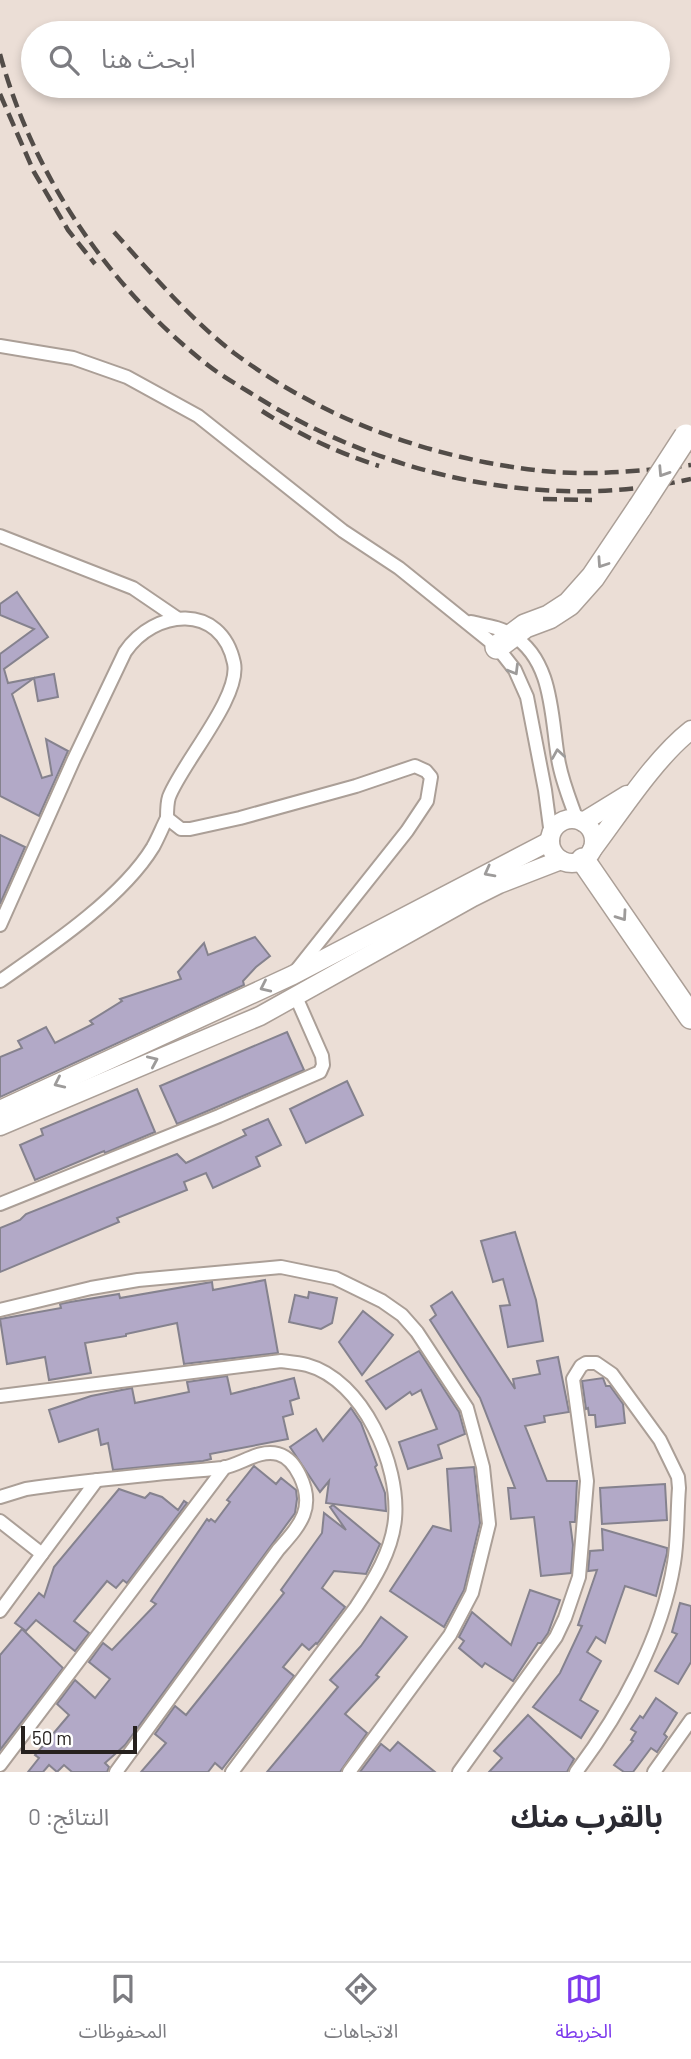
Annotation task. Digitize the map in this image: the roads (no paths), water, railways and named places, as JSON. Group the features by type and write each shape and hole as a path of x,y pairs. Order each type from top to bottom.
{"highway":[{"path":"505,641 525,626 556,612 578,596 688,432"},
{"path":"579,857 691,1017"}],"street":[{"path":"0,346 73,358 158,391 198,416 343,531 399,568 467,621 533,656 545,680 558,759 580,821"},
{"path":"0,536 133,589 177,618"},
{"path":"0,925 125,652 134,638 160,622 177,618 193,618 211,625 229,649 235,676 223,704 169,797 167,818 152,848 114,892 56,942 0,981"},
{"path":"467,621 505,641 514,670 527,697 548,805 553,852 579,857"},
{"path":"579,857 681,738 691,730"},
{"path":"167,818 181,829 190,829 356,786 415,766 426,771 430,777 427,801 407,831 293,975"},
{"path":"580,821 639,788"},
{"path":"0,1110 293,975 551,838 558,824 570,819 580,821 592,831 594,844 579,857 499,884 260,1016 0,1126"},
{"path":"0,1204 320,1072 323,1065 322,1056 296,997"},
{"path":"0,1310 90,1288 138,1280 281,1267 335,1278 382,1301 402,1315 417,1332 467,1408 483,1466 489,1524 472,1593 450,1636 349,1772"},
{"path":"0,1396 281,1361 309,1365 337,1380 363,1409 381,1438 393,1475 395,1519 387,1552 356,1607 232,1772"},
{"path":"459,1772 547,1651 565,1618 579,1577 587,1481 573,1379 580,1366 596,1363 612,1374 660,1440 671,1461 679,1488 674,1563 660,1620 636,1677 576,1772"},
{"path":"0,1497 26,1489 225,1467 264,1454 277,1454 287,1458 295,1465 303,1482 307,1495 306,1510 297,1529 278,1550 116,1772"},
{"path":"0,1765 225,1467"},
{"path":"0,1611 97,1480"},
{"path":"0,1521 42,1553"},
{"path":"654,1772 691,1720"}],"railway":[{"path":"0,54 14,99 33,143 80,227 108,266 139,302 209,366 234,383 299,421 351,445 406,465 462,479 519,488 576,491 634,488 691,479"},
{"path":"0,94 34,172 68,230 95,264"},
{"path":"114,232 186,310 234,353 305,398 381,433 461,457 543,471 598,473 691,465"},
{"path":"262,411 319,442 379,466"},
{"path":"543,499 592,500"}]}
